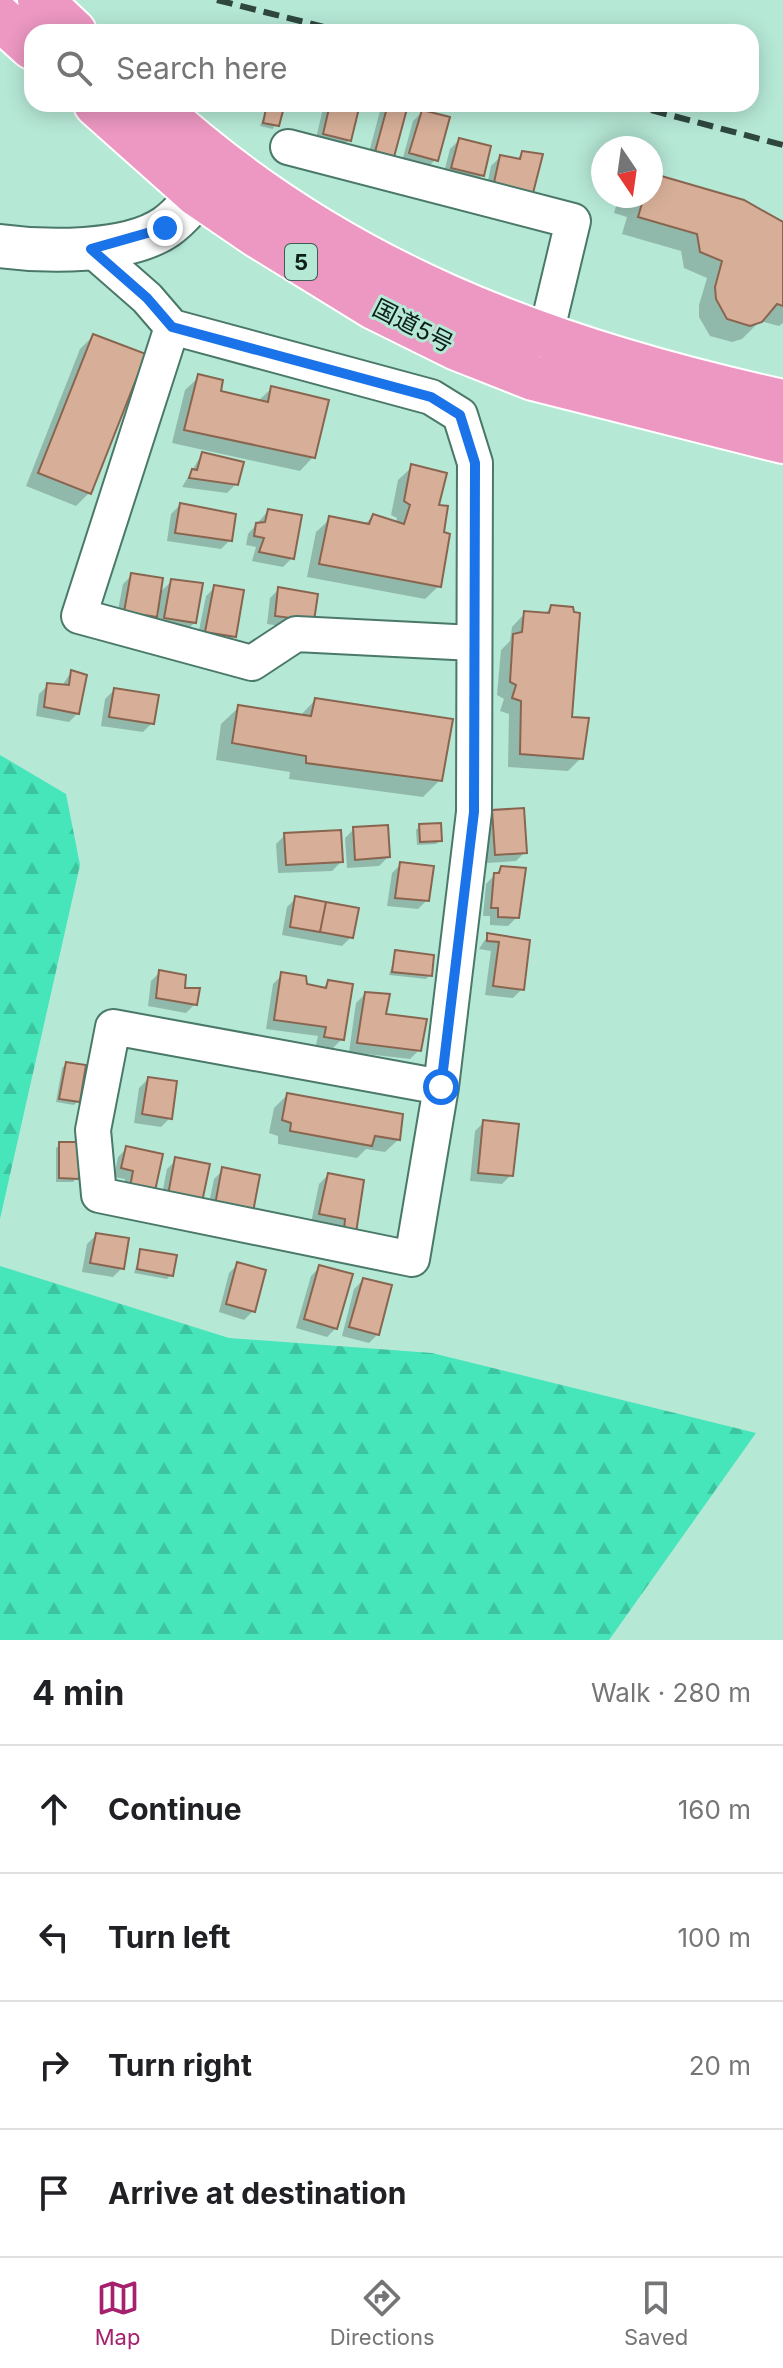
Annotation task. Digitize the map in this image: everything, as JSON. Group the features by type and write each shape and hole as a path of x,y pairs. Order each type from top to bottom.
{"highway":[{"path":"40,0 66,24"},
{"path":"0,18 24,40"},
{"name":"国道5号","path":"108,112 210,178 374,307 457,348 699,383 783,402"},
{"name":"国道5号","path":"158,112 210,178"},
{"name":"国道5号","path":"540,358 783,441"}],"street":[{"path":"288,147 573,221 540,358"},
{"path":"0,246 47,252 91,249 165,228 210,178"},
{"path":"91,249 147,298 172,327 431,397 460,415 475,463 474,812 441,1087 412,1259 99,1195 93,1130 113,1027 441,1087"},
{"path":"172,327 79,616 252,663 296,634 474,643"}],"green space":[{"path":"0,755 66,794 80,865 0,1219"},
{"path":"0,1266 229,1338 432,1353 756,1433 609,1640 0,1640"}],"building":[{"path":"265,112 283,112 279,126 263,123"},
{"path":"328,112 358,112 351,141 323,134"},
{"path":"386,112 406,112 394,157 375,152"},
{"path":"421,112 450,117 438,161 409,153"},
{"path":"459,138 491,146 484,176 451,168"},
{"path":"522,151 543,154 532,197 493,187 500,155 520,159"},
{"path":"663,176 744,200 783,222 783,306 777,304 762,322 750,326 727,319 716,299 715,287 722,261 700,252 697,234 638,217 641,208 663,208"},
{"path":"93,334 146,354 91,494 38,473"},
{"path":"198,374 223,380 221,391 268,402 271,386 329,400 315,458 184,430"},
{"path":"202,452 244,462 238,485 189,478 192,469 197,470"},
{"path":"411,464 447,473 439,505 448,506 444,532 450,534 441,587 319,564 329,516 369,524 373,514 404,524 410,505 404,501"},
{"path":"180,503 236,514 232,541 175,533"},
{"path":"268,509 302,515 294,559 259,552 264,538 254,536 256,523 265,522"},
{"path":"131,573 163,578 157,617 124,612"},
{"path":"171,579 203,583 196,623 164,618"},
{"path":"214,585 244,590 236,637 205,632"},
{"path":"278,587 318,594 314,621 275,616"},
{"path":"551,605 573,607 574,612 580,613 572,717 589,718 583,759 520,754 521,701 512,698 516,685 510,682 513,634 522,632 524,611 549,613"},
{"path":"71,670 87,675 79,714 44,707 47,683 69,685"},
{"path":"114,688 159,695 154,724 109,717"},
{"path":"315,698 453,719 442,781 306,763 306,756 232,743 238,705 311,716"},
{"path":"524,808 527,853 495,855 492,810"},
{"path":"441,823 442,841 420,842 419,824"},
{"path":"388,825 390,857 355,860 353,827"},
{"path":"341,830 343,862 286,865 284,833"},
{"path":"400,862 434,866 429,901 395,898"},
{"path":"501,866 526,868 519,918 498,917 498,908 491,908 494,873 499,873"},
{"path":"295,896 326,902 320,932 290,927"},
{"path":"326,902 359,908 353,938 320,932"},
{"path":"487,933 530,940 524,990 493,986 499,942 487,941"},
{"path":"395,950 434,955 432,976 392,972"},
{"path":"159,970 186,975 185,988 200,988 197,1005 156,998"},
{"path":"281,972 306,976 307,984 326,988 328,980 353,984 344,1040 324,1037 326,1027 274,1020"},
{"path":"365,992 390,994 386,1014 427,1019 421,1051 357,1043"},
{"path":"66,1062 86,1065 80,1102 59,1099"},
{"path":"148,1077 177,1081 172,1119 142,1114"},
{"path":"287,1093 403,1114 400,1140 375,1136 372,1146 290,1131 291,1123 282,1120"},
{"path":"483,1120 519,1124 513,1176 478,1173"},
{"path":"59,1142 80,1142 79,1179 59,1178"},
{"path":"126,1146 163,1154 155,1191 130,1187 133,1171 121,1168"},
{"path":"175,1157 210,1164 202,1202 168,1195"},
{"path":"222,1167 260,1175 253,1212 215,1205"},
{"path":"328,1173 364,1180 356,1233 344,1231 345,1219 319,1214"},
{"path":"96,1233 129,1238 124,1269 90,1263"},
{"path":"140,1249 177,1255 173,1276 137,1269"},
{"path":"237,1262 266,1270 255,1312 226,1304"},
{"path":"319,1265 353,1274 337,1329 304,1319"},
{"path":"363,1278 392,1285 379,1335 349,1327"}],"railway":[{"path":"217,0 312,24"},
{"path":"658,112 783,145"}],"route":[{"path":"165,228 91,249 147,298 172,327 431,397 460,415 475,463 474,812 441,1087"}]}
